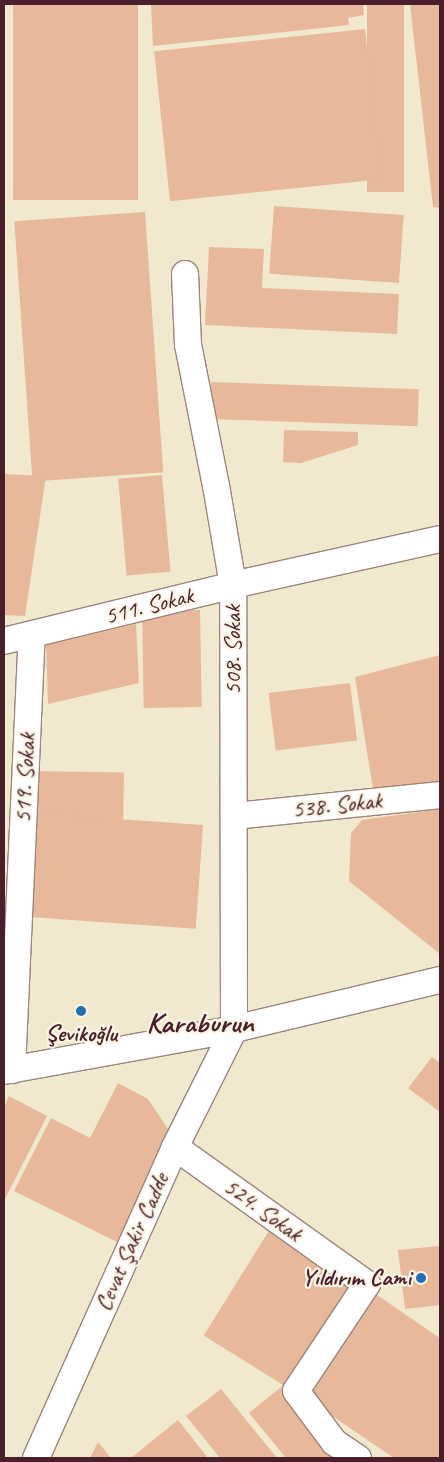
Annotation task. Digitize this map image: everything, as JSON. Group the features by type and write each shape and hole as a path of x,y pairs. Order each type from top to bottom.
{"street":[{"name":"508. Sokak","path":"185,274 188,345 216,486 233,585 234,1029"},
{"name":"511. Sokak","path":"4,641 233,585 440,539"},
{"name":"519. Sokak","path":"8,1070 32,635"},
{"name":"538. Sokak","path":"234,816 440,795"},
{"path":"8,1070 234,1029 440,980"},
{"name":"Cevat Şakir Cadde","path":"36,1458 175,1147 234,1029"},
{"name":"524. Sokak","path":"175,1147 367,1284 296,1391 334,1442 358,1458"}],"building":[{"path":"13,4 138,4 138,200 13,200"},
{"path":"151,4 363,4 364,15 348,18 349,25 153,46"},
{"path":"367,4 404,4 404,192 367,192"},
{"path":"410,4 440,4 440,208 433,207"},
{"path":"365,29 381,179 170,201 154,51"},
{"path":"274,206 404,215 399,283 269,274"},
{"path":"145,212 163,472 33,482 14,221"},
{"path":"209,247 264,249 262,288 399,294 397,334 205,325"},
{"path":"211,382 419,389 418,426 210,419"},
{"path":"284,430 358,432 358,445 301,463 283,462"},
{"path":"5,474 46,476 25,616 4,615"},
{"path":"162,475 170,572 127,575 118,479"},
{"path":"200,610 202,707 144,708 142,611"},
{"path":"136,624 139,683 48,704 46,645"},
{"path":"440,655 440,787 374,795 355,677"},
{"path":"350,683 357,741 276,751 269,693"},
{"path":"31,771 124,773 123,820 30,818"},
{"path":"440,809 440,954 349,881 351,833 362,820"},
{"path":"32,813 203,825 196,929 25,917"},
{"path":"432,1057 440,1063 440,1112 408,1088"},
{"path":"118,1083 148,1099 172,1135 117,1242 14,1191 51,1118 90,1138"},
{"path":"9,1096 47,1116 4,1201 4,1107"},
{"path":"272,1226 355,1278 287,1387 204,1335"},
{"name":"Yıldırım Cami","path":"440,1246 440,1305 405,1309 398,1250"},
{"path":"374,1293 440,1338 440,1458 394,1458 303,1396"},
{"path":"281,1387 338,1458 286,1458 249,1413"},
{"path":"221,1389 277,1458 220,1458 186,1416"},
{"path":"178,1420 208,1458 131,1458"},
{"path":"98,1442 111,1458 90,1458"}],"place":[{"name":"Şevikoğlu","path":"81,1011"},
{"name":"Yıldırım Cami","path":"421,1278"}],"district":[{"name":"Karaburun","path":"200,1023"}]}
